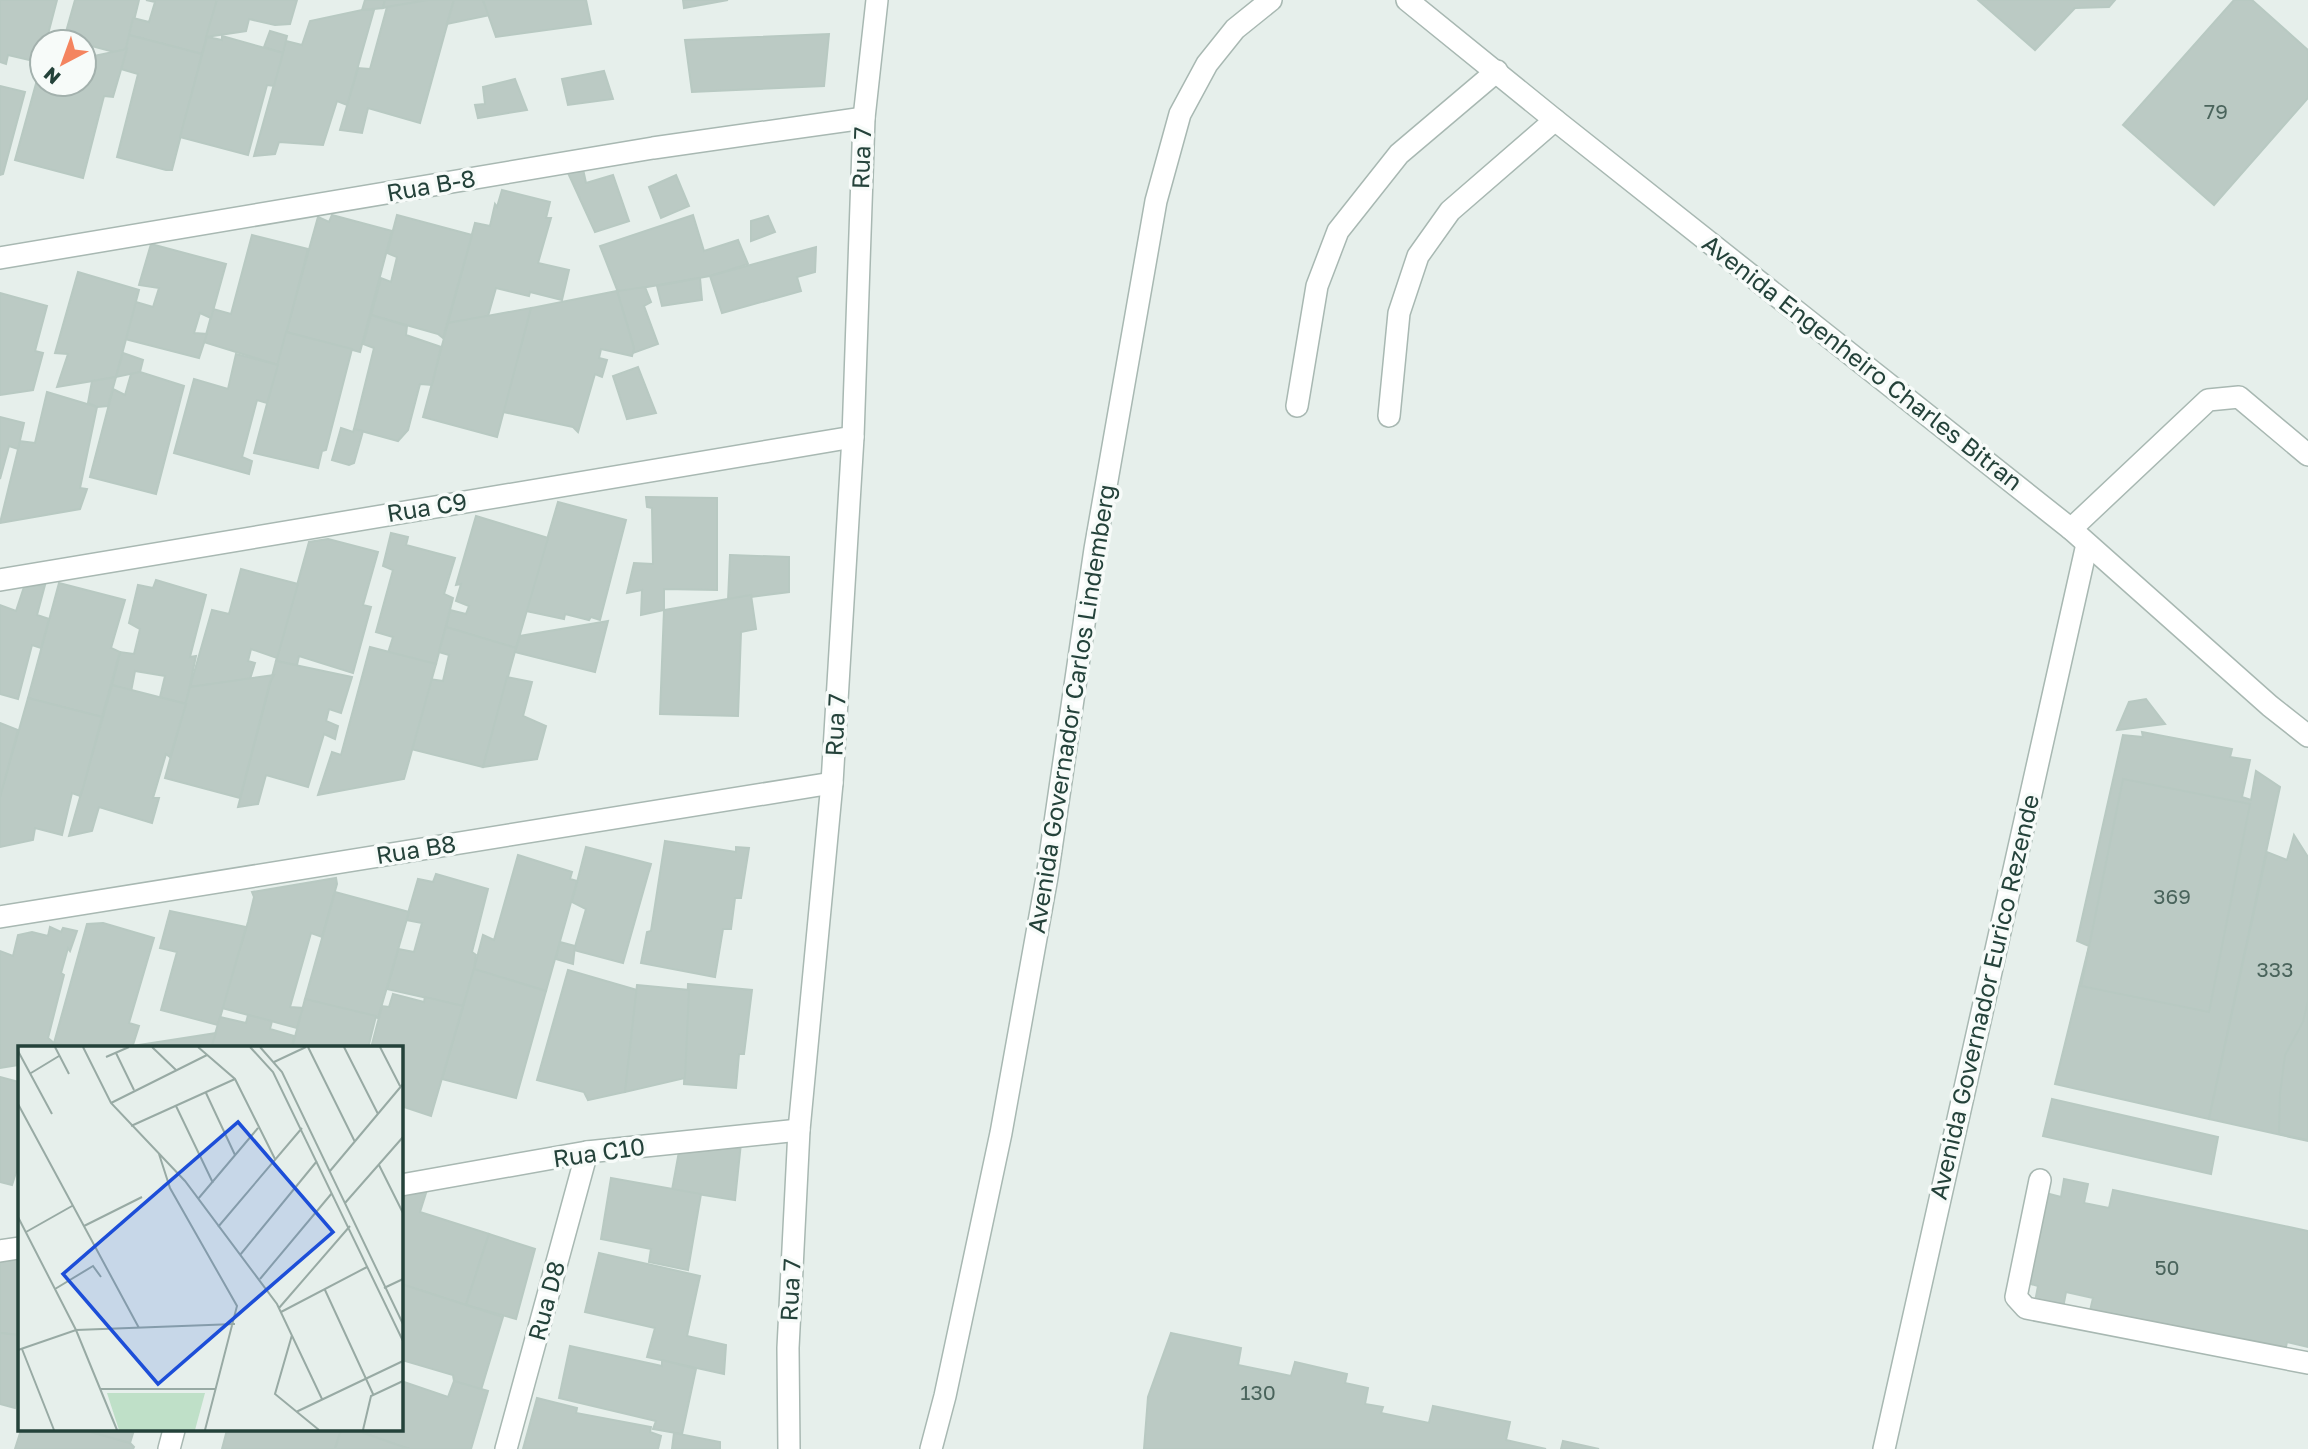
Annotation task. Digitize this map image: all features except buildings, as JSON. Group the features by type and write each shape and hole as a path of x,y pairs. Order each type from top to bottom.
{"street":[{"name":"Rua 7","path":"789,1449 788,1348 799,1130 832,783 853,437 864,118 877,0"},
{"name":"Avenida Governador Carlos Lindemberg","path":"931,1449 945,1396 1001,1133 1048,877 1095,549 1156,201 1180,114 1207,64 1235,29 1271,0"},
{"name":"Avenida Engenheiro Charles Bitran","path":"1407,0 2071,529 2270,706 2308,736"},
{"path":"1297,406 1317,286 1338,231 1399,154 1497,71"},
{"name":"Rua B-8","path":"0,258 653,148 864,118"},
{"path":"1388,416 1399,313 1418,256 1450,211 1555,120"},
{"path":"2071,529 2208,400 2239,397 2308,455"},
{"name":"Rua C9","path":"0,580 853,437"},
{"name":"Avenida Governador Eurico Rezende","path":"1884,1449 2087,544"},
{"name":"Rua B8","path":"0,917 832,783"},
{"name":"Rua C10","path":"402,1185 587,1152 799,1130"},
{"name":"Rua D8","path":"506,1449 587,1152"},
{"path":"2040,1180 2016,1297 2026,1308 2308,1363"},
{"path":"0,1251 18,1248"},
{"path":"169,1449 173,1432"}]}
